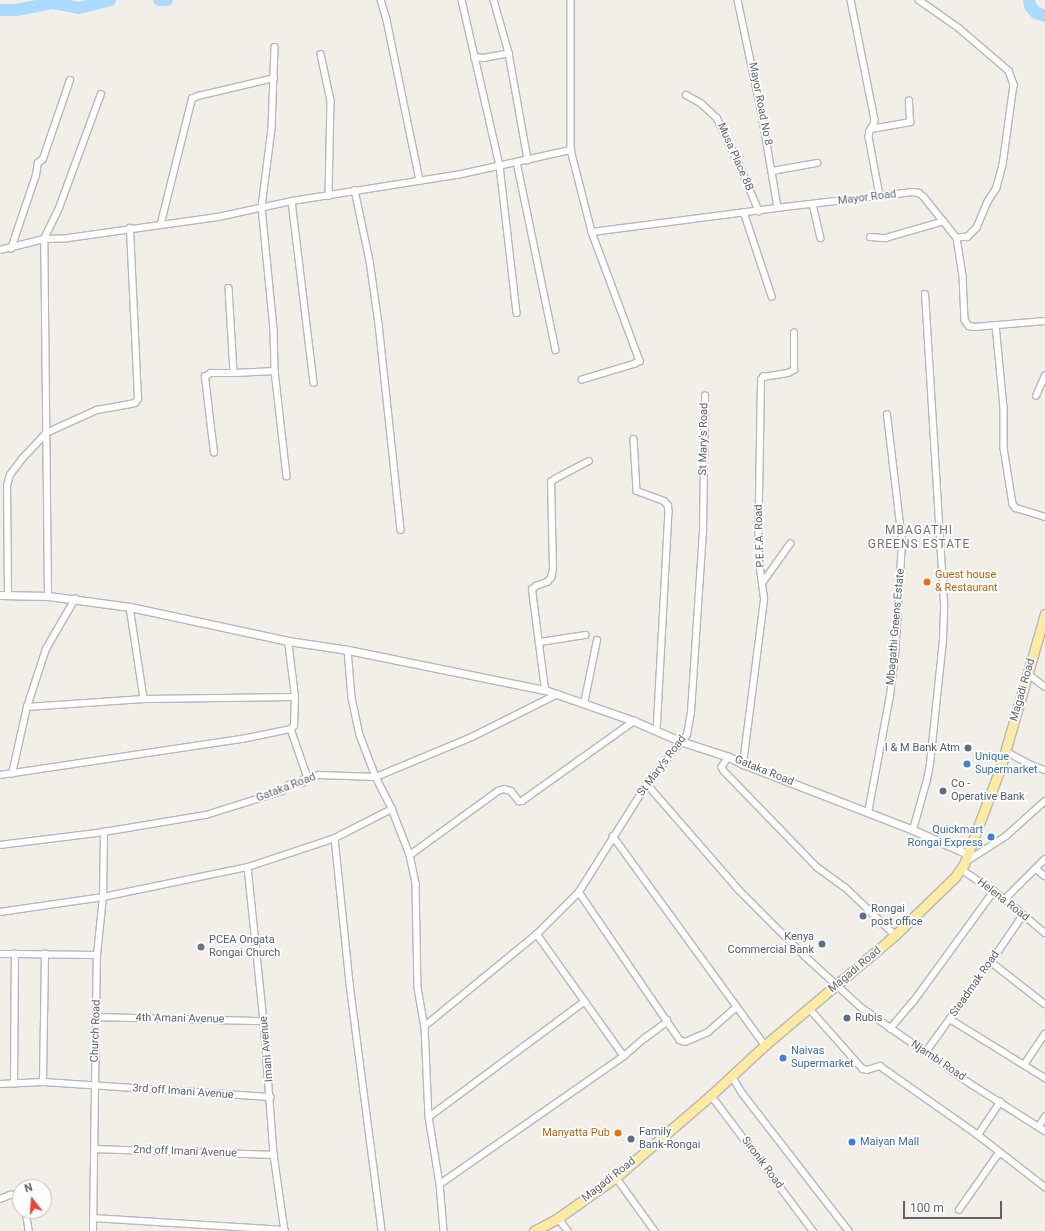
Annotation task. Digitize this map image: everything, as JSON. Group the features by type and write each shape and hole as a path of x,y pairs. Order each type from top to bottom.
{"highway":[{"name":"Magadi Road","path":"535,1231 558,1218 616,1177 765,1046 895,935 943,891 962,866 968,854 1006,751 1045,614"}],"street":[{"path":"381,0 387,20 420,181"},
{"path":"462,0 500,166 518,313"},
{"path":"494,0 509,54 528,160"},
{"path":"571,0 571,150 592,232 640,361 635,364 582,380"},
{"name":"Mayor Road No 8","path":"738,0 778,208"},
{"path":"851,0 875,120 869,137 880,196"},
{"path":"919,0 959,28 1009,71 1014,85 1003,165 997,188 988,202 977,228 968,237 957,238"},
{"path":"275,47 272,129 262,207 274,330 275,371 287,476"},
{"path":"321,54 331,101 329,196"},
{"path":"474,57 484,58 509,54"},
{"path":"161,223 192,99 198,96 274,78"},
{"path":"11,249 36,175 38,163 43,159 70,80"},
{"path":"48,596 44,239 59,208 101,94"},
{"name":"Musa Place 8B","path":"686,95 702,104 717,118 741,168 759,211"},
{"path":"871,129 910,122 909,101"},
{"path":"0,250 11,249 44,239 68,238 161,223 218,217 292,201 420,181 500,166 571,150"},
{"path":"517,162 556,350"},
{"path":"772,171 817,163"},
{"path":"355,190 370,261 402,530"},
{"name":"Mayor Road","path":"592,232 744,212 913,192 919,193 924,197 957,238 963,276 965,320 969,326 974,327 1045,321"},
{"path":"292,201 314,383"},
{"path":"812,204 821,238"},
{"path":"744,212 772,296"},
{"path":"870,237 886,238 944,221"},
{"path":"4,595 7,486 10,475 22,459 46,433 85,414 96,410 135,403 138,399 130,228"},
{"path":"229,288 234,373"},
{"path":"913,830 930,764 943,640 944,604 925,295"},
{"path":"996,325 1004,408 1004,448 1014,504 1016,508 1045,517"},
{"name":"P.E.F.A. Road","path":"743,764 764,599 763,582 758,554 760,380 763,377 791,373 794,370 794,333"},
{"path":"214,453 205,377 211,373 275,371"},
{"path":"1036,396 1045,376"},
{"name":"St Mary's Road","path":"425,1026 537,934 579,892 646,784 687,734 691,712 703,529 704,396"},
{"name":"Mbagathi Greens Estate","path":"868,813 890,696 895,657 902,541 887,415"},
{"path":"634,439 637,491 664,501 669,511 657,730"},
{"path":"545,690 540,642 532,590 536,586 547,582 552,578 552,482 589,461"},
{"path":"763,582 790,544"},
{"name":"Gataka Road","path":"4,595 48,596 130,607 288,641 348,650 545,690 634,721 680,741 729,758 913,830 968,854"},
{"path":"12,774 27,707 46,649 75,599"},
{"path":"130,607 144,699"},
{"path":"540,642 585,635"},
{"path":"584,704 598,640"},
{"path":"288,641 295,697 294,721 291,729 308,778"},
{"path":"348,650 353,705 360,735 376,777 392,809 410,855 416,884 418,988 425,1026 429,1116 440,1184 444,1231"},
{"path":"1028,674 1045,687"},
{"name":"Gataka Road","path":"0,845 104,832 206,815 282,791 289,785 302,783 303,780 319,775 376,777 472,737 558,694"},
{"path":"27,707 144,699 295,697"},
{"path":"410,855 498,790 504,789 511,791 519,801 522,801 634,721"},
{"path":"0,775 242,738 291,729"},
{"path":"1006,751 1031,765 1045,770"},
{"path":"729,758 722,767 724,771 817,867 845,887 895,935"},
{"name":"Njambi Road","path":"646,784 739,890 836,986 890,1029 1045,1131"},
{"path":"962,866 1006,836 1045,801"},
{"path":"0,912 103,897 248,867 335,838 392,809"},
{"name":"Church Road","path":"92,1231 95,1149 94,1086 97,955 103,897 104,832"},
{"path":"613,836 736,1008 765,1046"},
{"path":"335,838 350,984 382,1231"},
{"path":"1005,899 1045,859"},
{"name":"Helena Road","path":"962,866 1005,899 1045,933"},
{"name":"Imani Avenue","path":"248,867 271,1097 274,1155 285,1231"},
{"path":"1036,869 1045,876"},
{"path":"890,1029 913,1002 994,891"},
{"path":"579,892 680,1040 685,1042 708,1032 736,1008"},
{"name":"Steadmak Road","path":"925,1052 991,962 1023,915"},
{"path":"537,934 624,1056"},
{"path":"0,954 97,955"},
{"path":"14,1084 15,954"},
{"path":"44,1082 45,954"},
{"path":"991,962 1045,1004"},
{"path":"429,1116 585,1001"},
{"path":"809,1008 863,1069 867,1070 880,1066 978,1135 1045,1186"},
{"name":"4th Amani Avenue","path":"96,1017 264,1021"},
{"path":"950,1019 1045,1078"},
{"path":"440,1184 624,1056 666,1023 667,1020"},
{"path":"1024,1064 1045,1034"},
{"path":"732,1076 743,1094 849,1231"},
{"name":"3rd off Imani Avenue","path":"0,1084 44,1082 271,1097"},
{"name":"Sironik Road","path":"711,1095 813,1231"},
{"path":"978,1135 1000,1102"},
{"path":"1038,1126 1045,1116"},
{"name":"2nd off Imani Avenue","path":"95,1149 274,1155"},
{"path":"959,1210 996,1157 1001,1153"},
{"path":"616,1177 654,1231"},
{"path":"0,1199 12,1195"},
{"path":"93,1218 285,1231"},
{"path":"558,1218 568,1231"},
{"path":"28,1219 30,1231"}],"waterway":[{"path":"0,10 16,10 53,3 79,8 110,0"},
{"path":"159,0 167,0"},
{"path":"1029,0 1030,6 1036,13 1045,16"}],"place":[{"name":"Guest house & Restaurant","path":"927,582"},
{"name":"I & M Bank Atm","path":"968,748"},
{"name":"Unique Supermarket","path":"967,764"},
{"name":"Co - Operative Bank","path":"943,791"},
{"name":"Quickmart Rongai Express","path":"991,837"},
{"name":"Rongai post office","path":"863,916"},
{"name":"Kenya Commercial Bank","path":"822,944"},
{"name":"PCEA Ongata Rongai Church","path":"201,947"},
{"name":"Rubis","path":"847,1018"},
{"name":"Naivas Supermarket","path":"783,1058"},
{"name":"Manyatta Pub","path":"618,1133"},
{"name":"Family Bank-Rongai","path":"631,1139"},
{"name":"Maiyan Mall","path":"852,1142"}],"district":[{"name":"MBAGATHI GREENS ESTATE","path":"919,538"}]}
